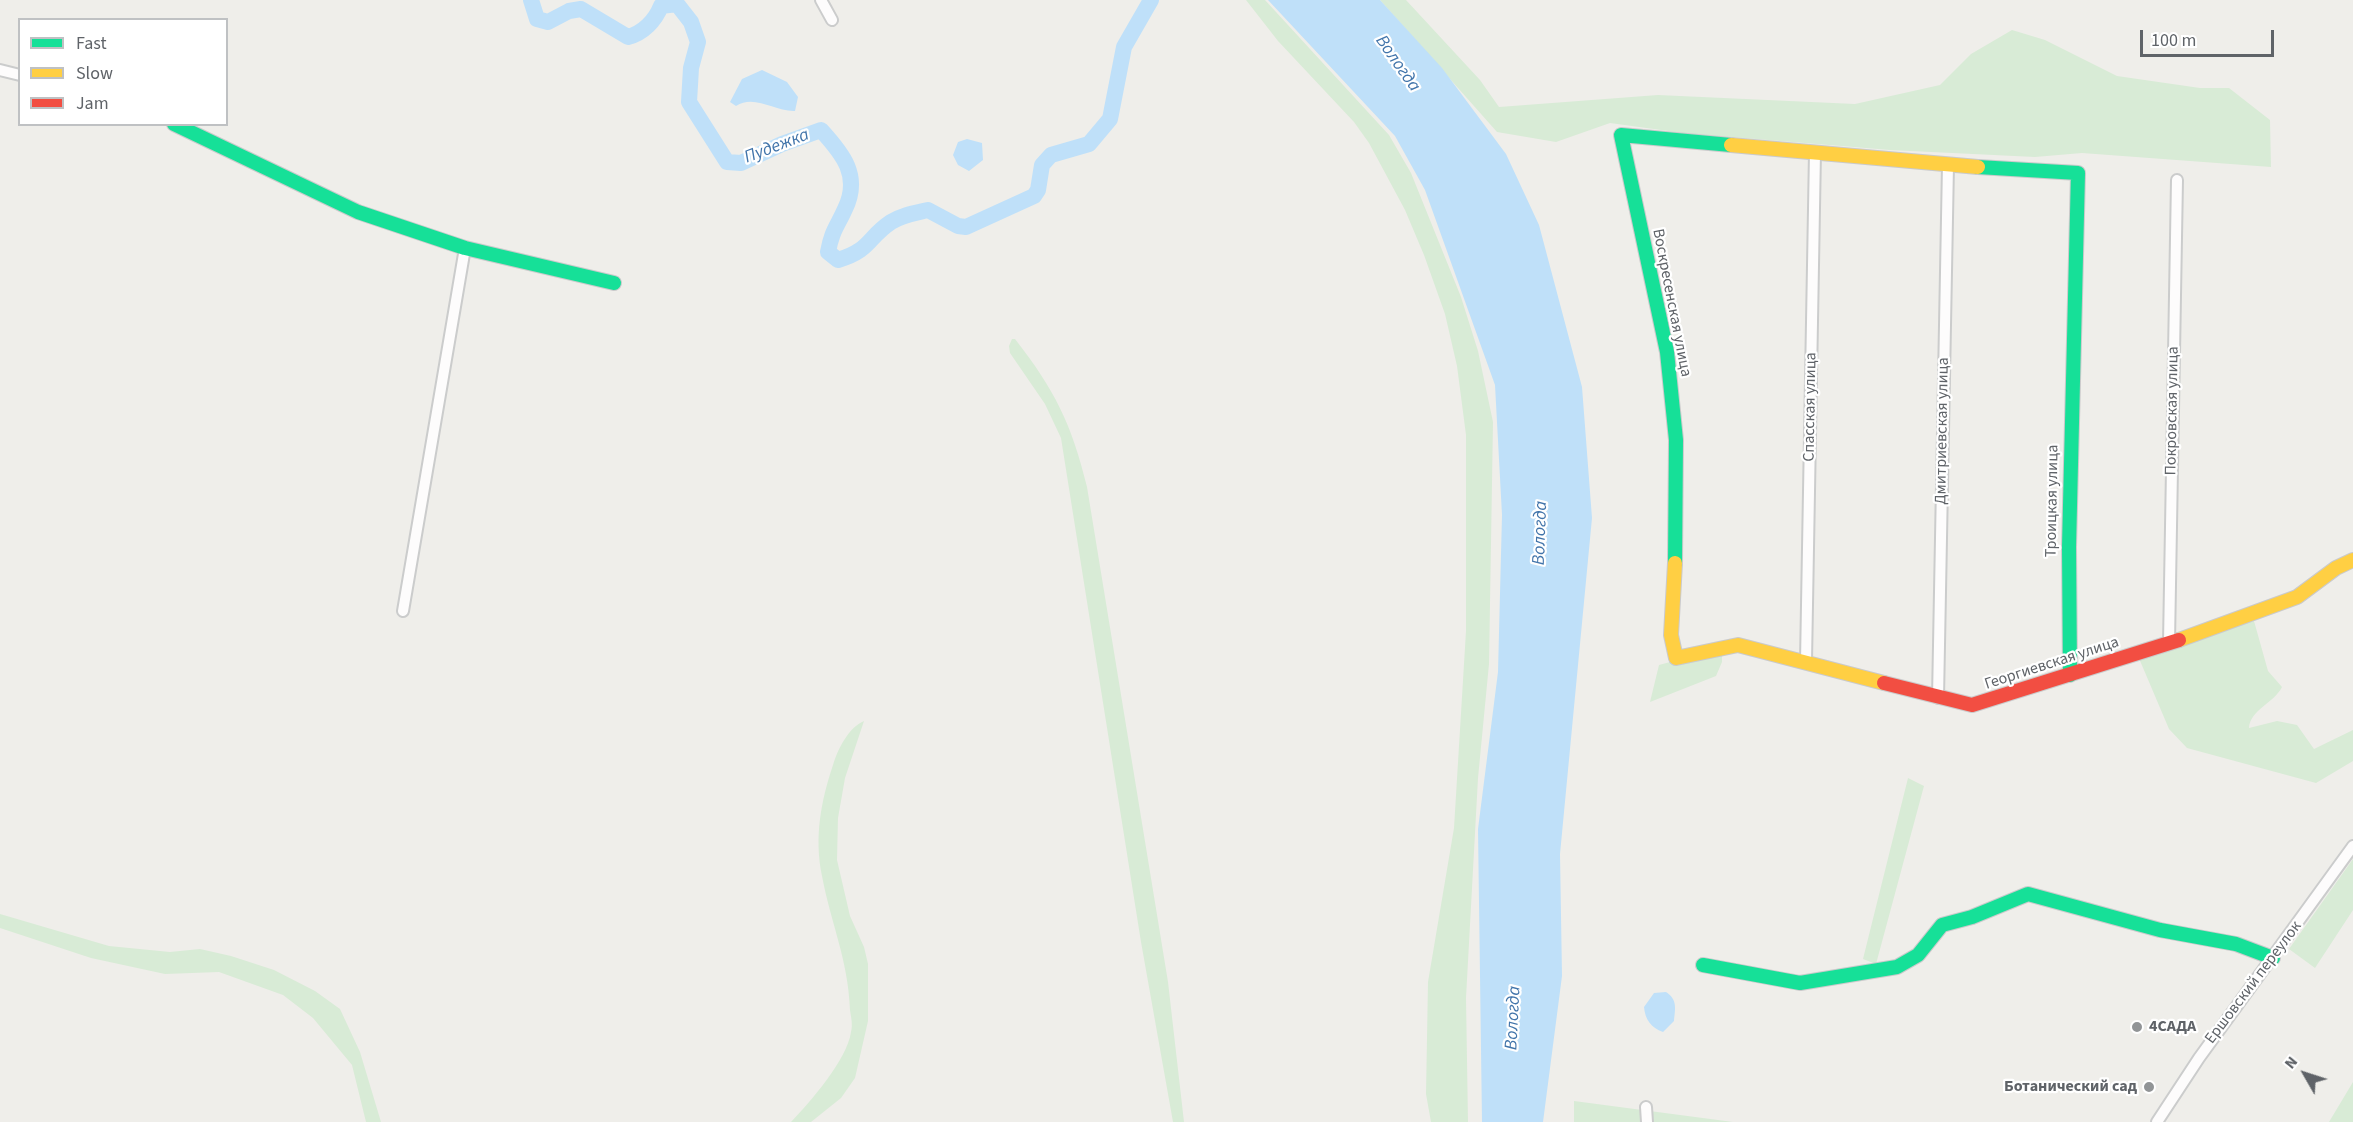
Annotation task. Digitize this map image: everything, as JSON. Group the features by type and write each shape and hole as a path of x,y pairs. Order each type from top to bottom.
{"street":[{"path":"821,0 832,20"},
{"path":"0,70 18,74"},
{"path":"178,126 358,212 465,248 614,283"},
{"name":"Воскресенская улица","path":"1676,658 1671,635 1676,534 1676,440 1666,352 1621,135 1815,152"},
{"path":"1815,152 1948,165"},
{"name":"Спасская улица","path":"1806,661 1815,152"},
{"name":"Троицкая улица","path":"1948,165 2078,173 2069,547 2070,675"},
{"name":"Дмитриевская улица","path":"1938,698 1948,165"},
{"name":"Покровская улица","path":"2169,642 2177,180"},
{"path":"403,611 465,248"},
{"name":"Георгиевская улица","path":"1676,658 1738,645 1972,705 1985,703 2292,600 2341,565 2353,560"},
{"name":"Ершовский переулок","path":"2157,1122 2179,1086 2353,846"},
{"path":"1703,965 1800,983 1889,969 1898,967 1918,954 1942,925 1972,917 2028,894 2160,930 2236,944 2273,958"},
{"path":"1646,1107 1647,1122"}],"green space":[{"path":"1246,0 1265,0 1389,135 1411,173 1461,297 1478,351 1493,422 1489,664 1478,778 1466,998 1468,1122 1431,1122 1426,1094 1428,982 1454,828 1466,631 1466,435 1457,366 1445,314 1424,255 1405,210 1369,143 1354,122 1278,41"},
{"path":"1380,0 1406,0 1480,80 1499,107 1658,95 1855,104 1940,85 1971,54 2012,30 2045,40 2117,76 2200,88 2229,88 2270,120 2271,167 2082,153 2035,157 1890,150 1683,133 1610,123 1556,142 1497,132"},
{"path":"1012,339 1015,339 1029,357 1060,409 1075,445 1087,487 1168,982 1184,1122 1173,1122 1141,942 1061,438 1045,404 1010,353 1009,346"},
{"path":"2254,621 2268,671 2282,687 2274,698 2253,716 2249,728 2277,721 2297,725 2314,749 2353,730 2353,761 2316,783 2187,748 2169,729 2138,656"},
{"path":"1722,648 1722,662 1716,676 1650,702 1659,665"},
{"path":"864,721 845,778 838,818 837,860 850,916 864,947 868,964 868,1021 855,1078 841,1098 811,1122 791,1122 835,1068 843,1055 852,1029 843,958 822,876 819,833 825,792 838,752 848,734"},
{"path":"1908,778 1924,786 1876,964 1863,959"},
{"path":"2353,859 2353,910 2315,968 2289,949"},
{"path":"0,914 109,946 170,952 200,949 231,956 274,970 315,991 340,1009 360,1052 381,1122 366,1122 352,1065 313,1018 283,995 219,972 165,974 91,958 0,928"},
{"path":"2353,1082 2353,1122 2329,1122"},
{"path":"1574,1101 1733,1122 1574,1122"}],"water":[{"name":"Вологда","path":"1268,0 1380,0 1442,68 1506,154 1539,225 1582,387 1592,518 1560,854 1562,976 1543,1122 1482,1122 1478,829 1498,672 1502,515 1495,385 1425,190 1395,136"},
{"path":"762,70 787,82 798,97 795,111 750,102 736,106 730,102 742,79"},
{"path":"967,139 982,143 983,160 969,171 958,165 953,155 958,142"},
{"path":"1666,992 1674,1002 1675,1013 1674,1021 1663,1032 1649,1022 1644,1007 1654,993"}],"waterway":[{"name":"Пудежка","path":"531,0 537,19 548,22 569,11 581,9 628,37 648,26 661,6 677,4 691,22 698,42 691,68 689,102 727,162 741,163 782,144 821,130 842,157 847,166 851,186 845,209 833,233 828,252 838,260 857,252 883,228 904,216 928,210 958,226 966,227 1034,196 1038,190 1042,165 1051,155 1089,144 1110,119 1124,47 1151,0"}],"traffic: fast":[{"path":"178,126 358,212 465,248 614,283"},
{"path":"1675,563 1676,440 1667,352 1621,135 1731,145"},
{"path":"1978,167 2078,173 2069,547 2070,675"},
{"path":"1703,965 1800,983 1897,967 1918,955 1942,925 1972,917 2028,894 2160,930 2236,944 2273,958"}],"traffic: slow":[{"path":"1731,145 1978,167"},
{"path":"2179,640 2297,597 2336,568 2353,560"},
{"path":"1675,563 1671,635 1676,658 1738,645 1884,683"}],"traffic: jam":[{"path":"1884,683 1972,705 2179,640"}],"place":[{"name":"4САДА","path":"2137,1027"},
{"name":"Ботанический сад","path":"2149,1087"}]}
